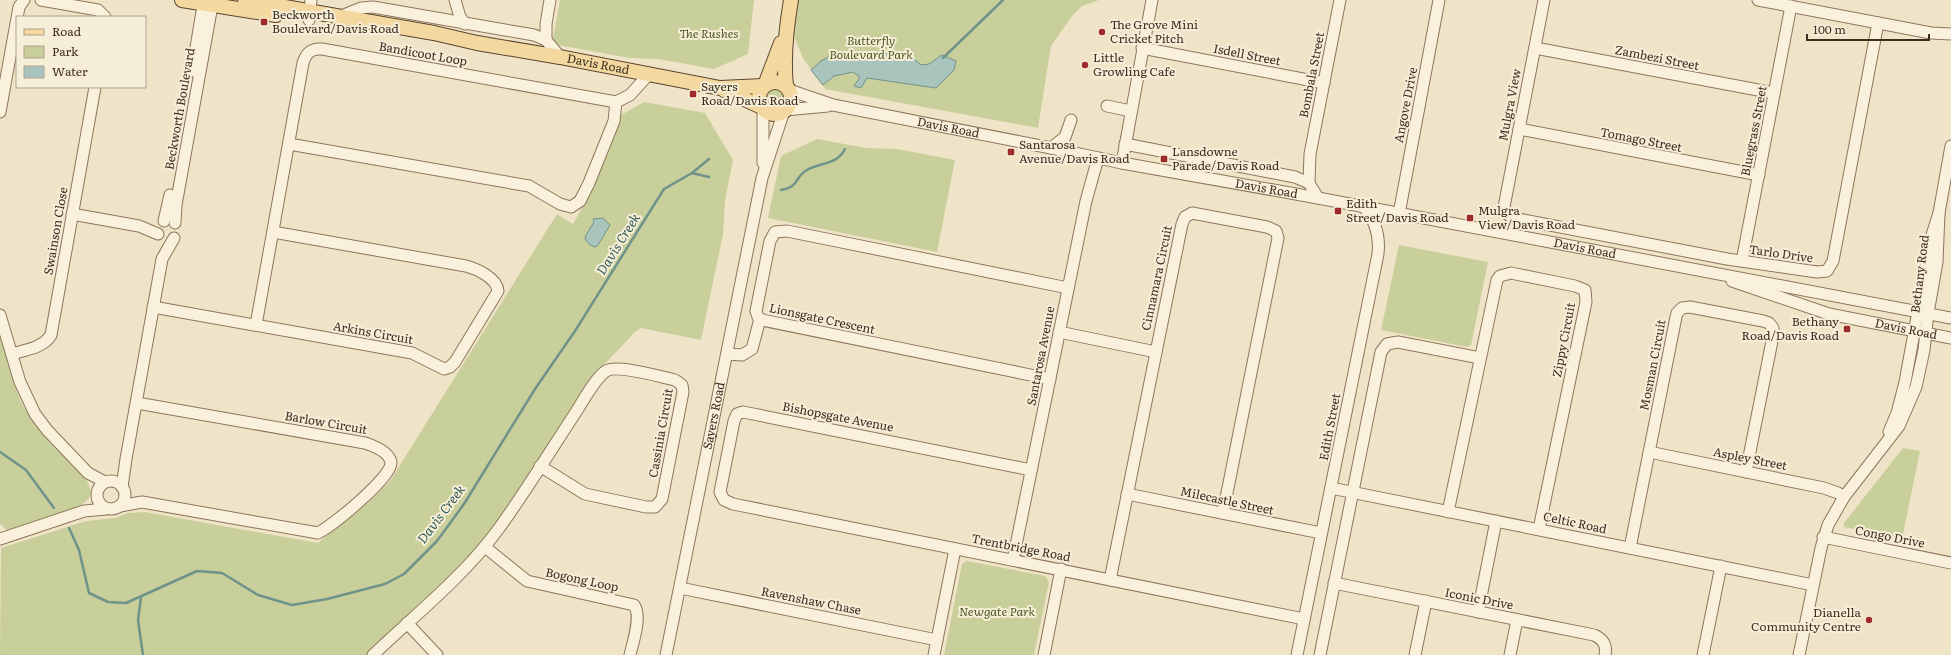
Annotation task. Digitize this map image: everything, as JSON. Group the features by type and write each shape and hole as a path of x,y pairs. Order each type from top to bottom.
{"main road":[{"name":"Davis Road","path":"182,0 306,10"},
{"name":"Davis Road","path":"245,0 306,10 341,21 434,33 477,43 560,57 720,88 764,86"},
{"path":"786,29 759,96 762,108 776,114 785,110 791,100 784,60 786,29 791,0"},
{"path":"764,86 774,81 788,88"},
{"name":"Davis Road","path":"720,88 762,108"}],"street":[{"path":"41,0 98,10 104,16"},
{"path":"546,40 546,24 550,0"},
{"path":"1122,163 1130,111 1152,0"},
{"name":"Bombala Street","path":"1309,183 1310,154 1340,0"},
{"name":"Angove Drive","path":"1399,214 1439,0"},
{"name":"Mulgra View","path":"1507,214 1504,207 1544,0"},
{"path":"1758,0 1931,33 1951,34"},
{"path":"17,16 19,7 23,1"},
{"name":"Beckworth Boulevard","path":"124,489 126,460 162,259 163,228 177,197 208,2"},
{"path":"449,21 456,4"},
{"path":"456,4 465,24"},
{"name":"Bluegrass Street","path":"1742,261 1791,6"},
{"path":"341,21 353,11 368,7 534,35 546,40 560,57"},
{"name":"Tarlo Drive","path":"1507,214 1513,218 1742,261 1821,272 1827,271 1832,266 1878,23"},
{"path":"0,112 16,24"},
{"path":"534,35 546,24"},
{"path":"1931,33 1951,42"},
{"name":"Isdell Street","path":"1142,48 1324,83"},
{"name":"Zambezi Street","path":"1535,48 1774,93"},
{"name":"Bandicoot Loop","path":"256,325 303,63 309,52 315,49 616,102"},
{"path":"289,144 529,186 568,207 577,204 583,195 616,116 616,102 630,95 649,74"},
{"name":"Swainson Close","path":"12,354 40,345 46,341 50,335 95,88"},
{"path":"788,88 833,106"},
{"path":"603,100 610,114 608,133"},
{"path":"785,110 833,106"},
{"name":"Davis Road","path":"833,106 1122,163 1318,198 1951,318"},
{"path":"1107,106 1130,111"},
{"name":"Sayers Road","path":"666,655 762,178 765,139 762,108"},
{"name":"Sayers Road","path":"762,178 785,110"},
{"path":"1051,148 1065,137 1071,120"},
{"name":"Tomago Street","path":"1519,129 1759,175"},
{"path":"1125,144 1295,177 1309,183 1318,198"},
{"name":"Bethany Road","path":"1881,447 1891,426 1902,395 1914,331 1922,312 1932,235 1939,213 1951,146"},
{"name":"Bombala Street","path":"1295,177 1304,168 1310,154"},
{"name":"Santarosa Avenue","path":"1013,560 1086,201 1098,158"},
{"name":"Edith Street","path":"1297,655 1378,254 1377,230 1371,216 1364,207"},
{"name":"Cinnamara Circuit","path":"1110,580 1184,217 1195,213 1267,227 1276,231 1277,242 1223,513"},
{"path":"72,214 139,226 163,228"},
{"name":"Beckworth Boulevard","path":"162,259 178,231 163,228"},
{"name":"Lionsgate Crescent","path":"1050,379 760,319 756,311 759,293 771,238 777,231 795,233 1068,288"},
{"name":"Arkins Circuit","path":"154,307 412,353 441,368 447,368 455,362 498,291 497,286 492,280 478,271 466,266 273,232"},
{"name":"Davis Road","path":"1701,271 1829,314 1951,338"},
{"name":"Zippy Circuit","path":"1448,512 1495,284 1500,276 1511,273 1575,286 1585,290 1586,302 1539,529"},
{"name":"Mosman Circuit","path":"1630,548 1679,310 1687,307 1763,321 1771,325 1773,336 1746,472"},
{"name":"Bethany Road","path":"1799,655 1823,537 1833,515 1844,498 1881,447 1899,426 1912,397 1924,350 1926,334 1922,312"},
{"path":"0,315 25,395 35,414 46,430 88,473 107,482 116,482 124,489 125,498 120,506 114,509 84,511 1,536"},
{"path":"727,354 742,355 752,349 760,319"},
{"path":"1059,332 1156,352"},
{"path":"1320,655 1381,352 1387,344 1398,342 1480,358"},
{"name":"Cassinia Circuit","path":"374,655 485,547 508,516 540,466 589,393 607,370 620,369 674,380 682,385 683,392 662,499 655,506 646,507 585,494 540,466"},
{"name":"Barlow Circuit","path":"120,506 142,502 315,534 321,532 379,483 391,464 385,453 365,443 137,403"},
{"name":"Bishopsgate Avenue","path":"733,504 724,500 720,492 734,421 737,414 743,412 1031,470"},
{"name":"Aspley Street","path":"1649,452 1824,488 1838,493 1844,498"},
{"name":"Beckworth Boulevard","path":"107,482 126,460"},
{"path":"88,473 99,504 106,509"},
{"path":"84,511 97,495 99,487 107,482"},
{"name":"Celtic Road","path":"1331,488 1814,585"},
{"name":"Barlow Circuit","path":"124,489 142,502"},
{"name":"Milecastle Street","path":"1127,494 1321,533"},
{"name":"Trentbridge Road","path":"733,504 1304,619"},
{"path":"1478,612 1496,521"},
{"name":"Congo Drive","path":"1823,537 1951,562"},
{"name":"Bogong Loop","path":"485,547 527,581 634,605 638,616 630,655"},
{"path":"934,655 955,548"},
{"path":"1703,655 1721,566"},
{"path":"1044,655 1061,570"},
{"name":"Iconic Drive","path":"1334,583 1594,635 1604,641 1606,646 1605,655"},
{"name":"Ravenshaw Chase","path":"680,588 937,640"},
{"path":"1416,655 1426,602"},
{"path":"1510,655 1517,620"},
{"path":"407,623 437,655"}],"green space":[{"name":"The Rushes","path":"560,0 754,0 748,54 714,69 658,59 630,58 552,44"},
{"name":"Butterfly Boulevard Park","path":"796,0 1099,0 1082,6 1072,16 1051,46 1038,128 825,89 804,60 792,32"},
{"path":"774,88 781,91 784,98 781,105 774,108 767,105 764,98 767,91"},
{"path":"644,102 705,113 733,160 725,201 723,234 701,340 641,328 635,332 601,368 490,532 464,564 368,655 0,655 1,548 86,521 115,518 128,513 145,512 318,543 371,500 390,481 557,214 573,224 595,185 621,115"},
{"path":"817,139 866,148 897,149 955,160 937,252 768,218 781,156"},
{"path":"1399,245 1488,262 1471,345 1467,347 1381,330"},
{"path":"0,334 14,383 25,409 35,420 44,436 80,470 89,485 91,494 87,500 68,512 8,531 0,524"},
{"path":"1903,448 1920,451 1902,539 1844,527 1844,523"},
{"name":"Newgate Park","path":"967,561 1045,576 1049,582 1034,655 944,655 962,564"}],"water":[{"path":"879,52 912,57 921,65 929,64 942,55 956,61 954,70 936,88 867,78 861,88 854,86 860,77 853,72 834,76 823,85 811,70 821,61 834,54"},
{"path":"603,218 610,225 596,247 590,245 585,239 594,222 593,219"}],"waterway":[{"name":"Davis Creek","path":"943,58 1003,0"},
{"name":"Davis Creek","path":"781,190 791,187 803,173 812,167 838,158 845,149"},
{"name":"Davis Creek","path":"69,528 79,550 89,593 108,602 126,603 197,571 222,573 258,595 292,605 327,599 385,584 404,574 437,541 464,504 535,389 575,331 664,189 692,173 709,159"},
{"name":"Davis Creek","path":"692,173 709,177"},
{"name":"Davis Creek","path":"0,452 26,470 54,508"},
{"path":"141,597 138,620 143,655"}],"place":[{"name":"Beckworth Boulevard/Davis Road","path":"264,22"},
{"name":"The Grove Mini Cricket Pitch","path":"1102,32"},
{"name":"Little Growling Cafe","path":"1085,65"},
{"name":"Sayers Road/Davis Road","path":"693,94"},
{"name":"Santarosa Avenue/Davis Road","path":"1011,152"},
{"name":"Lansdowne Parade/Davis Road","path":"1164,159"},
{"name":"Edith Street/Davis Road","path":"1338,211"},
{"name":"Mulgra View/Davis Road","path":"1470,218"},
{"name":"Bethany Road/Davis Road","path":"1847,329"},
{"name":"Dianella Community Centre","path":"1869,620"}]}
